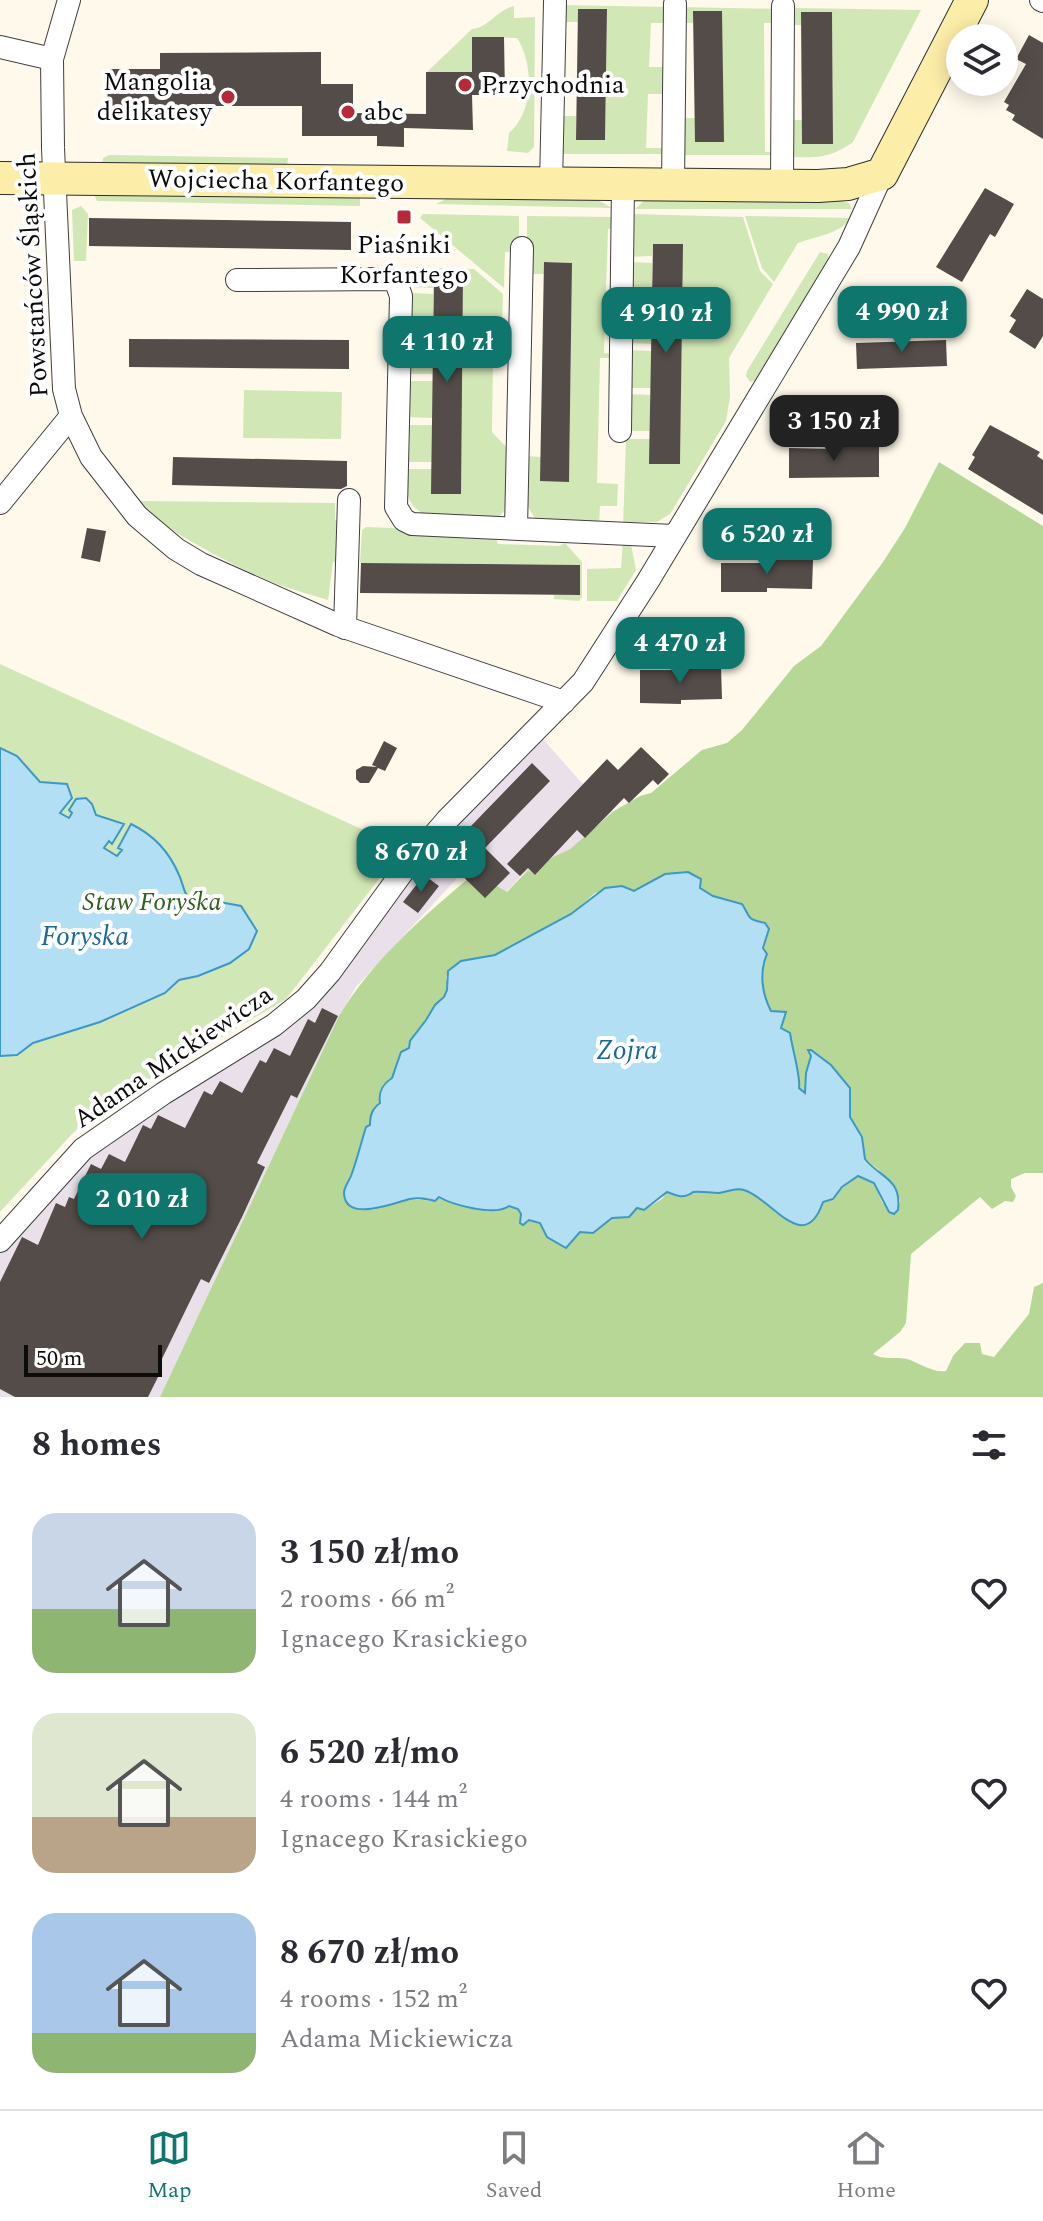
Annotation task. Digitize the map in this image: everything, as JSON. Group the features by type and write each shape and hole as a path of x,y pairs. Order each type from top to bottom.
{"street":[{"name":"Powstańców Śląskich","path":"69,0 52,59 64,389 71,416 91,457 114,489 153,531 201,564 345,628 564,702"},
{"path":"882,174 972,0"},
{"path":"551,184 555,2"},
{"path":"673,185 675,4"},
{"path":"782,186 783,6"},
{"path":"0,47 52,59"},
{"name":"Wojciecha Korfantego","path":"0,178 782,186 848,184 882,174"},
{"name":"Adama Mickiewicza","path":"0,1241 83,1149 164,1093 274,1025 306,999 330,972 404,870 447,820 583,682 608,646 849,247 882,174"},
{"path":"620,431 623,185"},
{"path":"516,529 522,248"},
{"path":"237,280 390,279 396,282 401,296 397,513 404,520 412,524 674,536"},
{"path":"0,503 71,416"},
{"path":"345,628 349,500"}],"shaded area":[{"path":"543,739 580,781 614,811 570,849 551,858 535,875 527,870 506,892 461,874 356,987 339,1016 160,1397 0,1397 0,1253 86,1154 291,1022 428,856"}],"green space":[{"path":"558,5 669,7 669,23 651,23 649,67 668,67 668,94 648,94 646,148 667,148 667,154 557,154 557,116 576,116 576,140 605,140 607,10 579,9 578,22 559,22"},
{"path":"514,6 514,18 535,17 534,147 528,153 507,151 509,133 523,113 529,87 526,61 517,38 473,37 472,72 426,73 472,29 483,26"},
{"path":"680,7 781,9 781,23 764,23 765,152 780,152 779,155 679,155 679,118 695,118 696,142 723,142 722,11 694,11 694,23 680,23"},
{"path":"792,8 921,10 853,142 829,155 786,157 791,120 802,120 803,144 833,144 832,12 801,12 801,25 792,25"},
{"path":"109,155 288,158 287,168 102,165 103,158"},
{"path":"93,192 360,198 360,206 97,201"},
{"path":"448,198 594,198 612,208 436,204"},
{"path":"644,201 841,201 849,203 852,209 635,209"},
{"path":"81,206 88,214 86,261 74,261 72,210"},
{"path":"423,214 519,216 519,252 505,252 504,288 420,218"},
{"path":"632,214 743,217 760,271 773,284 729,358 730,397 726,421 670,514 657,522 631,522 630,528 623,527 626,439 650,439 650,464 680,464 682,244 653,244 652,256 629,257"},
{"path":"527,216 612,217 618,228 608,229 604,353 616,354 615,358 600,358 597,483 618,484 617,506 600,506 599,524 541,524 526,501 524,456 541,457 569,481 572,263 545,262 544,274 527,274"},
{"path":"745,216 851,218 834,231 798,243 774,282 762,268"},
{"path":"820,252 828,254 828,261 758,380 750,382 747,371"},
{"path":"629,262 652,263 652,300 628,300"},
{"path":"412,267 474,269 503,294 501,358 493,359 492,432 510,451 508,506 499,517 424,514 410,500 407,469 431,469 462,318 463,275 434,274 433,288 412,287"},
{"path":"411,293 433,294 433,330 411,330"},
{"path":"628,306 652,307 651,344 628,343"},
{"path":"411,337 433,337 433,374 410,374"},
{"path":"628,350 651,351 651,388 627,388"},
{"path":"409,381 433,381 432,418 409,417"},
{"path":"244,390 342,392 341,439 243,438"},
{"path":"627,394 650,395 650,431 627,431"},
{"path":"408,425 432,425 432,462 408,462"},
{"path":"939,462 1043,526 1043,1173 1025,1173 1011,1179 1016,1196 1013,1202 1005,1201 992,1209 980,1197 911,1254 906,1323 900,1332 873,1354 907,1359 941,1371 946,1371 953,1356 965,1343 980,1343 982,1354 994,1357 1029,1314 1034,1287 1043,1283 1043,1397 160,1397 339,1016 368,975 419,922 475,873 507,892 528,870 535,875 551,858 570,849 614,811 651,793 702,750 727,743 742,730 794,666 821,646 905,528","holes":["665,874 713,896 742,904 749,917 769,929 762,964 764,992 781,1028 790,1033 799,1088 805,1093 811,1056 822,1058 851,1104 850,1117 861,1137 865,1159 879,1170 900,1200 894,1214 882,1202 874,1183 858,1176 792,1224 762,1199 743,1189 718,1193 693,1192 683,1197 667,1192 662,1199 644,1210 637,1208 580,1232 566,1248 547,1237 540,1223 529,1220 524,1225 518,1209 514,1208 478,1209 439,1197 435,1201 408,1199 374,1210 353,1207 344,1189 366,1127 370,1125 374,1107 388,1090 401,1053 411,1044 431,1011 445,996 446,976 462,961 495,955 571,914 595,893 622,886 634,891"]},
{"path":"140,501 335,503 335,520 344,521 342,563 333,562 328,600 279,585 226,560 162,523"},
{"path":"366,527 489,532 495,535 498,544 559,546 565,543 582,562 582,597 579,601 554,599 554,595 580,595 580,565 360,563 362,530"},
{"path":"630,539 636,570 617,601 587,601 587,569 621,568 623,540"},
{"name":"Staw Foryśka","path":"0,664 403,848 286,999 99,1110 72,1134 0,1212"}],"water":[{"name":"Foryska","path":"0,748 17,756 40,782 67,784 72,798 60,813 69,818 72,813 69,810 76,799 86,798 96,815 124,824 112,844 109,841 104,848 117,856 131,824 154,839 171,858 189,899 173,904 176,911 190,901 195,904 209,900 241,906 257,931 249,949 230,963 179,980 165,993 100,1022 33,1043 17,1055 0,1056"},
{"name":"Zojra","path":"688,872 701,879 700,888 713,896 742,904 750,917 765,923 769,929 763,948 767,954 762,975 765,997 771,1011 786,1012 781,1028 790,1033 799,1088 805,1093 811,1056 808,1050 811,1050 831,1065 850,1088 850,1117 862,1137 865,1159 897,1191 898,1210 894,1214 889,1212 874,1183 858,1176 842,1187 833,1199 823,1202 815,1218 807,1224 787,1220 755,1195 741,1189 719,1193 693,1192 683,1196 667,1192 644,1210 637,1208 629,1217 612,1218 593,1233 580,1232 566,1248 547,1237 540,1223 529,1220 523,1225 520,1223 518,1209 509,1206 483,1210 439,1197 435,1201 413,1198 372,1209 353,1207 347,1202 345,1189 366,1127 370,1125 372,1112 380,1103 382,1088 392,1078 401,1052 409,1048 410,1041 444,997 448,971 461,961 495,955 571,914 605,888 622,886 634,891 665,874"}],"building":[{"path":"578,9 607,9 605,140 576,140"},
{"path":"693,11 722,11 724,142 695,142"},
{"path":"801,12 832,12 833,144 802,144"},
{"path":"1029,35 1043,43 1043,139 1012,120 1015,115 1006,110 1009,105 1004,102 1007,96 1018,96 1018,78 1026,64 1018,60"},
{"path":"472,37 504,37 505,95 472,95 473,130 404,128 404,147 377,146 377,136 302,136 302,106 160,106 161,120 108,121 107,69 160,69 160,53 321,52 321,84 353,84 353,113 426,114 426,72 472,72"},
{"path":"985,188 1014,204 995,237 990,234 962,282 936,267"},
{"path":"89,218 351,222 351,250 89,246"},
{"path":"653,244 683,244 680,464 649,464"},
{"path":"544,262 572,263 569,482 540,481"},
{"path":"434,273 463,274 461,494 431,494"},
{"path":"1027,289 1043,299 1043,336 1035,349 1009,332 1016,320 1010,316"},
{"path":"129,339 349,340 349,369 129,367"},
{"path":"946,340 947,366 857,369 856,343"},
{"path":"990,425 1040,452 1037,456 1043,460 1043,515 968,469 975,457 972,455"},
{"path":"879,447 879,477 789,478 789,448"},
{"path":"173,457 347,461 347,486 341,489 172,485"},
{"path":"87,528 106,531 100,562 81,558"},
{"path":"767,560 813,560 812,589 767,588 767,592 721,592 721,563 767,563"},
{"path":"361,563 580,565 580,595 360,593"},
{"path":"680,667 721,667 722,699 681,700 681,704 640,703 640,670 680,670"},
{"path":"384,741 397,748 385,771 378,768 369,783 360,783 356,779 356,770 363,766 377,767 372,765"},
{"path":"641,747 669,774 658,785 653,780 629,803 624,798 585,838 577,830 535,875 528,868 520,876 507,864 607,759 618,770"},
{"path":"532,763 550,781 485,848 510,873 485,898 442,856"},
{"path":"424,875 439,886 418,913 403,902"},
{"path":"322,1008 338,1016 297,1098 291,1095 257,1163 265,1167 242,1217 209,1283 201,1279 158,1367 162,1369 148,1397 15,1397 0,1389 0,1282 22,1237 38,1245 56,1203 65,1207 69,1197 74,1199 91,1164 101,1169 109,1154 125,1162 143,1125 151,1129 158,1115 185,1128 204,1091 212,1095 220,1081 242,1093 260,1060 266,1063 274,1048 290,1056 308,1019 315,1023"}],"place":[{"name":"Przychodnia","path":"465,85"},
{"name":"Mangolia delikatesy","path":"228,97"},
{"name":"abc","path":"348,112"},
{"name":"Piaśniki Korfantego","path":"404,217"}]}
